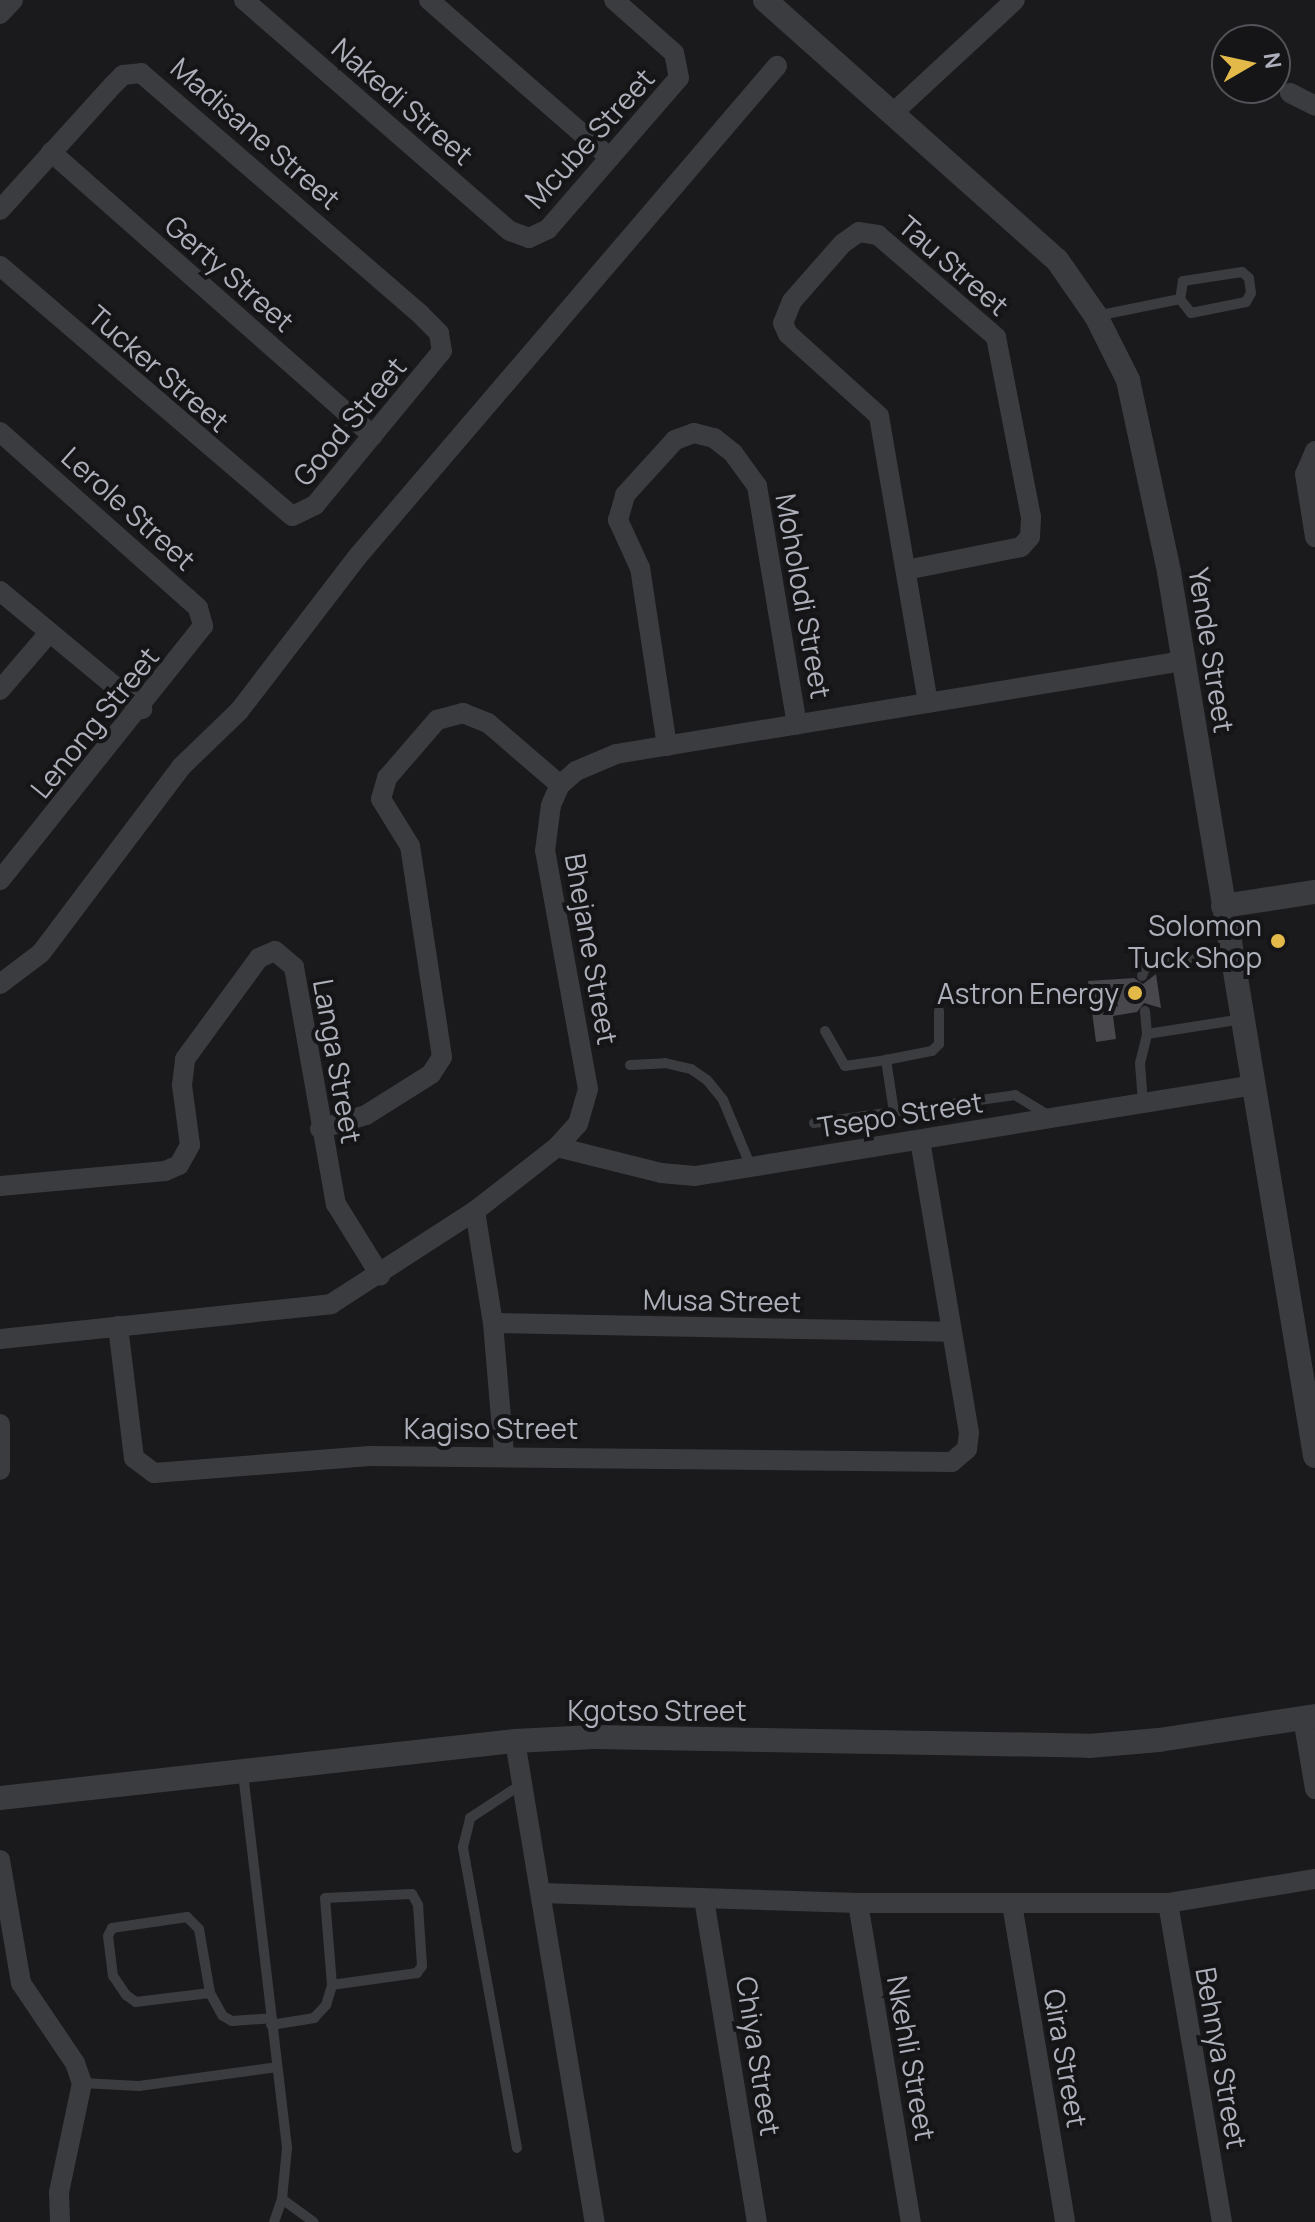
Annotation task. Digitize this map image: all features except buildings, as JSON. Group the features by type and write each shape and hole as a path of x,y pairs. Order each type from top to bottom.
{"street":[{"path":"0,14 13,0"},
{"name":"Nakedi Street","path":"244,0 510,231 529,238"},
{"path":"429,0 610,158"},
{"name":"Mcube Street","path":"529,238 548,229 672,89 680,68 674,53 614,0"},
{"name":"Yende Street","path":"765,0 1034,236 1079,286 1128,380 1139,418 1183,661 1314,1449"},
{"path":"893,113 1015,0"},
{"path":"0,984 41,953 181,767 239,711 358,556 777,66"},
{"name":"Madisane Street","path":"0,210 123,75 150,77 427,319 442,342"},
{"path":"1291,94 1315,106"},
{"name":"Gerty Street","path":"51,152 373,436"},
{"name":"Tau Street","path":"906,570 1021,547 1030,537 1031,517 996,337 878,235 859,232 843,243 792,301 783,323 788,334 879,416 928,703"},
{"name":"Tucker Street","path":"0,266 281,511"},
{"name":"Good Street","path":"281,511 292,516 309,511 439,359 442,342"},
{"name":"Lerole Street","path":"0,432 198,608 203,626 200,636"},
{"name":"Moholodi Street","path":"667,746 640,568 618,520 625,495 675,440 694,433 714,438 733,453 757,486 797,725"},
{"path":"1313,453 1305,474 1315,537"},
{"path":"0,591 142,709"},
{"path":"0,690 49,633"},
{"name":"Lenong Street","path":"0,880 200,636"},
{"path":"320,1129 366,1115 431,1074 442,1057 410,846 381,799 387,778 437,720 463,713 488,723 560,785 590,763 667,746 1183,661"},
{"name":"Bhejane Street","path":"0,1339 316,1308 380,1275 475,1211 557,1147 584,1112 588,1089 545,851 546,825 560,785"},
{"path":"1223,906 1315,892"},
{"name":"Langa Street","path":"0,1186 165,1171 179,1165 190,1145 182,1085 185,1059 259,958 275,951 294,967 320,1129 336,1204 380,1275"},
{"name":"Tsepo Street","path":"557,1147 680,1176 1254,1085"},
{"path":"920,1140 951,1332"},
{"path":"475,1211 493,1323 504,1455"},
{"name":"Musa Street","path":"493,1323 951,1332"},
{"name":"Kagiso Street","path":"118,1326 131,1446 145,1470 369,1456 504,1455 943,1463 963,1455 969,1433 951,1332"},
{"path":"0,1424 0,1470"},
{"path":"1309,1717 1315,1789"},
{"name":"Kgotso Street","path":"0,1798 515,1741 594,1737 1089,1746 1309,1717"},
{"path":"515,1741 595,2222"},
{"path":"0,1860 2,1892 21,1983 75,2063 82,2083 59,2192 60,2222"},
{"path":"541,1893 858,1903 1168,1903 1315,1879"},
{"name":"Chiya Street","path":"704,1899 757,2222"},
{"name":"Nkehli Street","path":"858,1903 911,2222"},
{"name":"Behnya Street","path":"1168,1903 1222,2222"},
{"name":"Qira Street","path":"1012,1904 1065,2222"}],"lane":[{"path":"1242,272 1249,278 1251,293 1246,302 1191,313 1180,299 1183,281 1242,272"},
{"path":"1096,316 1180,299"},
{"path":"1142,976 1145,968 1231,949"},
{"path":"825,1031 845,1066 886,1060 932,1051 939,1044 939,1011"},
{"path":"1143,1103 1140,1063 1147,1034 1145,1011"},
{"path":"1147,1034 1243,1019"},
{"path":"886,1060 894,1112"},
{"path":"630,1065 665,1063 691,1069 707,1080 723,1100 751,1167"},
{"path":"814,1123 1015,1095 1052,1118"},
{"path":"243,1771 287,2148 282,2199 274,2222"},
{"path":"517,2148 463,1847 470,1818 522,1784"},
{"path":"210,1993 136,2002 126,1995 113,1976 108,1936 112,1928 187,1917 199,1929 210,1993 223,2016 232,2021 271,2022 314,2018 326,2005 332,1985 325,1898 412,1894 418,1905 422,1966 417,1973 332,1985"},
{"path":"82,2083 139,2086 277,2067"},
{"path":"282,2199 314,2222"}],"place":[{"name":"Solomon Tuck Shop","path":"1278,941"},
{"name":"Astron Energy","path":"1135,993"}]}
